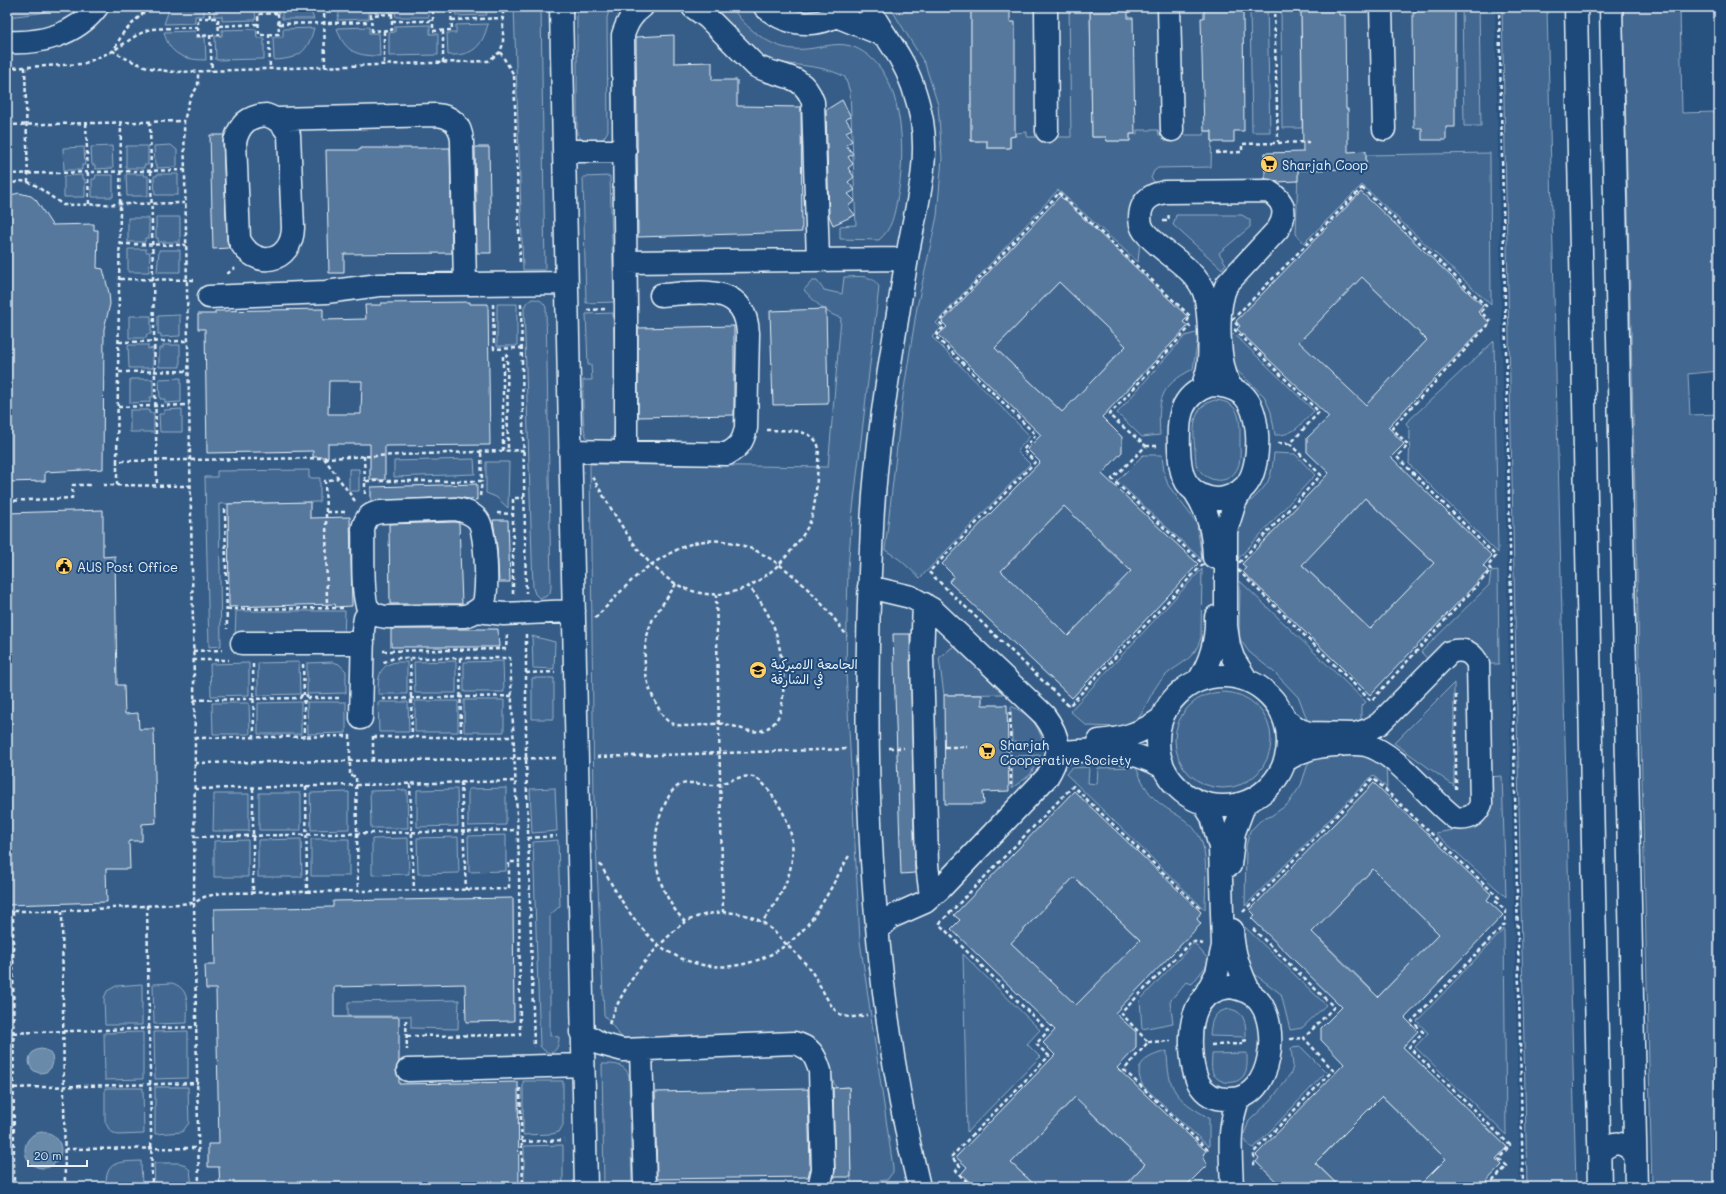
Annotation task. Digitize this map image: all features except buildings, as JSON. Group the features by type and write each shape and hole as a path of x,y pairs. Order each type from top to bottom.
{"street":[{"path":"560,7 586,1187"},
{"path":"626,452 626,262 623,35 627,23 634,13 642,7"},
{"path":"693,7 707,17 756,66 768,72 798,81 810,94 813,102 818,260"},
{"path":"765,7 781,18 799,24 818,23 842,12 886,36"},
{"path":"869,7 875,20 902,62 914,90 922,121 924,152 921,183 907,259 880,430 874,482 869,587 868,749 878,930 888,1012 903,1112 918,1187"},
{"path":"1046,7 1047,132"},
{"path":"1169,7 1172,130"},
{"path":"1380,7 1384,129"},
{"path":"1576,7 1600,1187"},
{"path":"1611,7 1636,1187"},
{"path":"7,42 24,43 56,36 79,24 97,8"},
{"path":"277,119 284,126 289,135 293,238 281,255 271,259 261,259 251,255 244,248 239,239 235,141 238,130 245,121 255,116 266,115 277,119 445,116 452,119 458,125 462,141 466,284"},
{"path":"564,158 625,158"},
{"path":"1202,388 1207,372 1209,355 1204,291 1190,273 1144,231 1140,221 1141,210 1146,200 1154,194 1166,192 1268,192 1276,196 1282,203 1284,212 1283,221 1227,284 1222,295 1220,307 1222,364 1231,388"},
{"path":"626,262 907,259"},
{"path":"207,289 326,292 379,285 567,283"},
{"path":"570,451 727,454 737,448 744,440 746,428 748,332 744,313 734,301 721,294 711,292 662,295"},
{"path":"1199,680 1211,658 1216,626 1212,530 1206,510 1195,492 1188,485 1180,467 1180,415 1184,404 1191,396 1202,388 1222,385 1243,395 1255,416 1257,454 1254,472 1235,502 1226,531 1226,626 1229,646 1233,658 1246,679"},
{"path":"1195,492 1207,498 1219,499 1232,496 1242,489"},
{"path":"477,612 482,606 486,591 482,527 472,514 456,509 374,512 367,514 363,528 365,594 369,609 374,614 386,617 465,616 477,612 495,614 524,614 574,611"},
{"path":"869,587 911,597 924,604 947,622 1044,715 1050,724 1058,750 1054,766 1047,777 949,880 931,897 917,906 891,916 878,930"},
{"path":"924,604 922,656 924,748 928,881 931,897"},
{"path":"358,728 365,618 369,609"},
{"path":"922,656 928,644 947,622"},
{"path":"242,654 363,643"},
{"path":"1284,719 1300,730 1309,733 1355,734 1368,730 1379,724 1443,657 1450,652 1459,649 1467,651 1474,656 1478,664 1481,804 1478,812 1471,817 1463,819 1455,818 1384,753 1366,745 1320,745 1302,751 1285,761"},
{"path":"1214,676 1230,676 1246,679 1270,695 1278,706 1288,733 1288,747 1285,761 1276,779 1262,793 1245,802 1232,806 1204,804 1187,796 1172,783 1163,767 1158,751 1158,735 1161,719 1170,703 1183,689 1199,680 1214,676"},
{"path":"1058,750 1126,737 1144,730 1161,719"},
{"path":"1058,750 1122,751 1140,755 1163,767"},
{"path":"1245,802 1234,832 1230,856 1232,945 1236,962 1250,993"},
{"path":"1204,804 1212,818 1220,847 1222,946 1217,973 1204,997 1196,1008 1192,1019 1191,1040 1194,1075 1198,1084 1215,1097 1224,1112 1231,1129"},
{"path":"927,849 949,880"},
{"path":"1204,997 1221,988 1231,987 1250,993 1264,1008 1269,1040 1267,1068 1261,1081 1252,1092 1239,1098 1231,1099 1215,1097"},
{"path":"582,1032 593,1040 611,1048 640,1050 794,1043 810,1049 815,1056 820,1071 823,1170 819,1187"},
{"path":"640,1050 645,1187"},
{"path":"408,1070 583,1065"},
{"path":"1232,1187 1231,1129 1235,1108 1239,1098"},
{"path":"1600,1152 1608,1145 1618,1144 1628,1147 1635,1154"}],"path":[{"path":"113,51 134,20 149,7"},
{"path":"209,7 210,18"},
{"path":"268,7 268,14"},
{"path":"324,7 325,67"},
{"path":"382,7 382,15"},
{"path":"113,51 125,58 150,68 171,72 212,72 443,64 488,61 500,52 503,44 503,7"},
{"path":"1274,7 1278,142"},
{"path":"1499,7 1523,1187"},
{"path":"451,10 452,30 433,31 433,11 442,11 451,10"},
{"path":"278,13 279,34 259,35 258,14 268,14 278,13"},
{"path":"392,14 392,30 372,31 371,15 382,15 392,14"},
{"path":"198,18 210,18 218,18 219,35 198,36 198,18"},
{"path":"452,20 503,18"},
{"path":"392,21 433,21"},
{"path":"279,24 371,22"},
{"path":"219,26 258,24"},
{"path":"7,68 83,64 113,51 150,29 198,27"},
{"path":"384,30 384,66"},
{"path":"443,30 443,64"},
{"path":"269,34 270,69"},
{"path":"210,35 212,72"},
{"path":"500,52 514,75 521,284 524,450 524,614 526,631 526,758 534,1050"},
{"path":"26,67 28,182"},
{"path":"198,72 198,86 190,98 184,121 184,170 195,763 194,903 199,1187"},
{"path":"7,125 184,121"},
{"path":"117,485 121,122"},
{"path":"150,122 157,486"},
{"path":"86,123 89,204"},
{"path":"1216,153 1242,152 1242,144 1309,142"},
{"path":"7,174 184,170"},
{"path":"7,185 20,181 28,182 42,189 60,204 185,203"},
{"path":"1362,188 1486,306 1481,312 1491,322 1392,428 1408,445 1397,457 1496,556 1488,566 1492,570 1371,701 1235,567 1320,475 1290,444 1319,412 1234,330 1238,325 1233,319 1362,188"},
{"path":"1059,193 1190,316 1187,322 1190,327 1109,415 1146,446 1112,479 1203,564 1069,706 929,572 1035,462 1022,450 1036,435 935,336 944,327 939,322 1059,193"},
{"path":"120,244 186,245"},
{"path":"224,276 251,255"},
{"path":"120,279 186,281 207,289"},
{"path":"492,284 494,348 522,348"},
{"path":"567,311 626,307"},
{"path":"119,342 188,341"},
{"path":"503,451 503,355 507,355 508,451"},
{"path":"119,372 188,372"},
{"path":"118,407 189,405"},
{"path":"591,475 634,543 651,565 676,584 688,590 727,594 749,587 765,577 779,565 804,533 812,518 819,449 818,442 813,436 806,433 746,428"},
{"path":"117,461 324,458 524,450"},
{"path":"365,481 482,481 481,452"},
{"path":"364,456 367,514"},
{"path":"324,458 367,514"},
{"path":"327,609 325,481 338,478"},
{"path":"7,501 72,498 73,485 92,486"},
{"path":"103,485 190,486"},
{"path":"524,498 513,498 513,598 524,614"},
{"path":"225,509 228,642 242,654 253,698 254,737"},
{"path":"326,512 367,514"},
{"path":"593,620 651,565 686,546 704,541 721,540 756,550 779,565 802,583 828,610 850,641"},
{"path":"676,584 654,618 646,642 645,668 651,693 664,716 670,723 685,726 718,723 731,725 745,731 763,730 774,723 783,705 782,655 774,626 760,600 749,587"},
{"path":"716,594 722,912"},
{"path":"227,609 369,609"},
{"path":"363,643 374,643 374,651 506,650 507,630"},
{"path":"193,651 221,650"},
{"path":"193,660 242,654"},
{"path":"378,667 383,662 394,658 510,658 519,862 520,1035 406,1036"},
{"path":"410,658 412,737"},
{"path":"460,658 461,737"},
{"path":"303,659 301,701 304,700"},
{"path":"526,673 575,671"},
{"path":"1009,682 1012,815"},
{"path":"1456,689 1456,789"},
{"path":"194,700 302,696 307,696 307,698 342,698"},
{"path":"381,699 512,696"},
{"path":"304,700 307,700 307,698"},
{"path":"304,700 304,736"},
{"path":"358,728 350,761 350,776 356,776 358,892"},
{"path":"194,738 304,736 358,728 373,737 513,737"},
{"path":"373,737 373,760"},
{"path":"195,763 577,757 967,747"},
{"path":"1003,749 1038,747 1058,750"},
{"path":"685,922 668,899 658,872 655,844 660,816 672,791 686,782 706,786 720,784 744,776 755,778 770,791 782,808 789,827 792,847 791,867 785,887 775,905 762,922"},
{"path":"1241,906 1241,914 1373,778 1499,898 1496,902 1506,911 1504,924 1412,1021 1423,1032 1409,1047 1510,1145 1499,1159 1507,1166 1487,1187"},
{"path":"195,789 515,781"},
{"path":"461,782 466,890"},
{"path":"410,784 414,891"},
{"path":"1450,785 1456,789 1480,796"},
{"path":"306,786 307,892"},
{"path":"972,1187 956,1172 960,1166 951,1157 1048,1056 1036,1044 1048,1031 939,924 1073,786 1203,911"},
{"path":"253,788 253,894"},
{"path":"195,837 517,830"},
{"path":"528,838 578,834"},
{"path":"599,862 612,886 643,930 660,945 679,957 700,965 723,967 746,964 768,957 787,945 801,932 812,917 852,851"},
{"path":"7,911 62,911 194,903 213,894 509,889 509,862 519,862"},
{"path":"147,905 152,1187"},
{"path":"13,911 14,1187"},
{"path":"62,911 65,1187"},
{"path":"660,945 685,922 703,915 722,912 745,915 762,922 787,945 807,966 836,1011 842,1016 857,1017 888,1012"},
{"path":"1213,1155 1124,1070 1148,1042 1211,1039 1211,1045 1241,1044 1241,1040 1304,1038 1334,1007 1248,924"},
{"path":"1148,1042 1121,1013 1192,941 1208,945"},
{"path":"406,1020 408,1070"},
{"path":"7,1033 197,1027"},
{"path":"1254,1183 1254,1152 1333,1070 1304,1038"},
{"path":"7,1088 198,1083"},
{"path":"520,1083 523,1187"},
{"path":"522,1142 585,1140"},
{"path":"65,1150 198,1148"},
{"path":"7,1154 14,1154"}],"shaded area":[{"name":"الجامعة الاميركية في الشارقة","path":"7,7 1495,7 1520,1187 7,1187"},
{"path":"7,7 58,7 40,13 8,17"},
{"path":"170,7 204,7 204,16 195,16 195,23 164,24"},
{"path":"214,7 264,7 264,11 255,12 256,20 222,21 222,16 214,16"},
{"path":"272,7 309,7 314,19 282,19 282,11 272,11"},
{"path":"341,7 378,7 378,12 369,12 369,19 337,20"},
{"path":"388,7 438,7 429,8 429,17 396,17 395,12 388,12"},
{"path":"456,7 485,7 487,15 456,16"},
{"path":"514,7 541,7 545,270 523,270"},
{"path":"577,7 610,7 607,18 608,131 602,141 584,143 577,134"},
{"path":"710,7 732,7 750,29 766,40 775,44 793,49 840,44 849,46 859,49 869,56 881,69 890,85 896,103 902,144 900,183 897,200 890,226 879,240 840,239 840,226 856,225 850,92 845,77 824,69 783,63 762,58"},
{"path":"890,7 971,7 971,141 980,141 980,135 987,135 987,148 1010,148 1010,137 1016,136 1016,133 1027,132 1027,137 1071,137 1069,7 1090,7 1092,137 1101,137 1106,130 1107,141 1130,141 1130,134 1137,134 1137,130 1158,130 1159,135 1203,135 1204,131 1212,131 1211,167 1158,168 1154,171 1151,178 1159,187 1140,241 1138,262 1058,190 936,323 941,328 932,337 1030,436 1017,451 1030,464 920,578 899,559 885,550 903,395 917,307 937,216 942,158 938,105 925,64"},
{"path":"1250,7 1267,7 1270,132 1252,132"},
{"path":"1281,7 1301,7 1302,128 1282,128"},
{"path":"1462,7 1479,7 1481,126 1464,126"},
{"path":"1502,7 1547,7 1576,1187 1527,1187"},
{"path":"1623,7 1680,7 1682,113 1715,112 1719,371 1688,374 1690,415 1719,414 1719,454 1715,487 1719,666 1719,1187 1652,1187"},
{"path":"488,24 483,39 470,52 457,55 448,55 447,33 456,33 456,25"},
{"path":"430,25 430,34 438,34 438,55 389,56 389,33 395,32 395,26"},
{"path":"369,27 369,33 379,33 380,56 365,55 352,51 343,42 337,28"},
{"path":"314,28 309,43 301,53 290,58 274,60 273,37 283,37 283,29"},
{"path":"256,29 257,38 264,38 264,59 216,60 215,36 222,36 222,30"},
{"path":"195,31 196,37 205,37 206,60 191,59 179,55 166,40 164,32"},
{"path":"171,145 177,150 177,167 157,168 157,165 155,165 154,146"},
{"path":"112,146 113,168 95,169 95,165 92,165 91,147"},
{"path":"126,146 148,146 148,165 144,165 144,168 126,168"},
{"path":"84,147 85,165 82,165 82,170 64,170 63,148"},
{"path":"1490,153 1491,305 1362,185 1304,243 1296,234 1298,170 1366,169 1366,155"},
{"path":"126,174 144,174 144,176 148,176 148,196 127,196"},
{"path":"157,174 178,174 178,195 155,195 154,176 157,176"},
{"path":"82,175 82,179 85,179 85,197 64,197 64,176"},
{"path":"96,175 113,175 113,197 92,197 92,179 95,179"},
{"path":"610,176 614,302 586,303 583,177"},
{"path":"1176,215 1242,215 1250,220 1250,227 1219,253 1226,264 1222,269 1173,225"},
{"path":"156,217 180,217 180,242 158,242 158,238 156,238"},
{"path":"128,218 149,218 149,238 145,238 145,242 128,242"},
{"path":"128,249 146,249 146,252 150,252 149,272 128,272"},
{"path":"159,250 180,250 180,272 157,272"},
{"path":"859,276 869,278 879,287 852,518 848,569 846,671 860,941 893,1167 893,1172 887,1180 851,1184 849,1087 836,1088 824,1057 810,1038 803,1035 622,1038 604,1015 594,803 590,464 828,467 841,318 825,310 804,290 812,281 817,281 824,290 842,294 844,277"},
{"path":"1362,277 1427,340 1357,415 1291,349"},
{"path":"1059,282 1137,356 1130,363 1119,353 1070,404 1072,421 995,348"},
{"path":"532,299 540,300 546,307 551,587 550,593 545,597 539,598 535,594 533,588 524,308 526,303"},
{"path":"497,304 517,304 517,346 497,346"},
{"path":"613,313 617,429 613,437 605,443 597,443 592,442 587,438 584,425 583,380 592,380 591,365 588,365 586,314"},
{"path":"180,315 180,336 161,337 161,334 158,334 158,316"},
{"path":"129,316 151,316 151,334 147,334 146,338 129,338"},
{"path":"1199,332 1193,369 1173,382 1163,395 1160,412 1160,435 1142,437 1117,413 1185,336"},
{"path":"1233,333 1314,411 1293,431 1282,435 1275,435 1271,412 1264,396 1230,364 1230,338"},
{"path":"1494,341 1498,553 1409,464 1410,431 1406,423"},
{"path":"128,345 148,345 148,349 153,348 153,368 129,368"},
{"path":"163,345 180,345 180,367 159,367 159,348 163,348"},
{"path":"181,378 181,402 165,403 165,399 160,399 159,379"},
{"path":"130,379 153,379 153,397 150,397 150,402 130,403"},
{"path":"1215,400 1230,404 1235,409 1238,414 1240,427 1239,464 1234,474 1223,480 1216,480 1204,475 1196,464 1194,426 1196,417 1206,404"},
{"path":"182,409 182,432 160,432 159,414 164,414 164,410"},
{"path":"130,410 149,410 149,413 154,413 154,432 130,432"},
{"path":"1274,453 1295,454 1315,475 1238,559 1235,547 1235,534 1241,514 1267,483 1272,468"},
{"path":"1143,455 1162,455 1164,472 1168,485 1197,523 1202,560 1117,481"},
{"path":"474,459 475,474 394,477 394,461"},
{"path":"486,462 509,462 508,508 496,497 486,493"},
{"path":"349,469 359,469 359,491 349,491"},
{"path":"309,470 309,478 320,478 320,502 219,504 221,646 209,647 205,477 217,477 217,471"},
{"path":"1357,491 1434,563 1370,629 1293,556 1310,556 1358,506"},
{"path":"1074,496 1072,514 1124,565 1141,561 1068,636 1001,571"},
{"path":"1202,569 1201,637 1194,652 1190,657 1162,679 1135,723 1121,727 1087,726 1070,711"},
{"path":"1498,571 1499,664 1485,664 1481,652 1430,662 1421,652 1489,585 1491,572"},
{"path":"1240,581 1366,702 1361,707 1361,726 1309,725 1299,698 1275,673 1249,652 1239,638"},
{"path":"236,611 345,611 344,638 235,638"},
{"path":"532,636 555,642 554,669 533,668"},
{"path":"955,645 1003,694 944,695 939,658"},
{"path":"456,661 456,693 415,693 414,662"},
{"path":"503,661 504,692 464,692 464,662"},
{"path":"299,662 300,694 258,695 258,663"},
{"path":"333,662 339,664 346,671 346,693 307,694 307,663"},
{"path":"396,662 407,662 407,694 378,694 378,683 382,669"},
{"path":"249,663 249,695 211,696 210,664"},
{"path":"532,678 554,678 554,719 532,719"},
{"path":"1454,683 1454,786 1394,743"},
{"path":"1223,692 1241,696 1250,700 1257,706 1263,713 1267,722 1271,740 1267,758 1263,767 1257,774 1250,780 1241,784 1223,788 1205,784 1196,780 1189,774 1183,767 1179,758 1175,740 1179,722 1183,713 1189,706 1196,700 1205,696"},
{"path":"464,700 504,700 504,732 464,732"},
{"path":"415,701 458,701 458,732 415,732"},
{"path":"301,702 301,734 258,734 258,703"},
{"path":"307,702 346,702 346,733 308,734"},
{"path":"378,702 408,702 409,732 379,732"},
{"path":"212,703 249,703 250,734 213,734"},
{"path":"1011,706 1023,712 1032,720 1043,742 1012,742"},
{"path":"1322,754 1372,755 1386,764 1387,788 1373,775 1245,906 1246,846 1250,831 1261,820 1271,816 1288,804 1301,785 1308,764 1312,758"},
{"path":"1041,755 1030,775 1012,788 1013,756"},
{"path":"1089,767 1088,783 1097,784 1098,768 1136,767 1150,794 1163,806 1188,822 1198,834 1204,850 1206,867 1205,910 1066,774 1071,768"},
{"path":"1502,776 1506,897 1435,833 1466,828 1487,777"},
{"path":"506,788 506,825 468,826 468,789"},
{"path":"555,788 557,831 532,833 530,789"},
{"path":"457,789 458,826 417,827 417,790"},
{"path":"407,790 408,828 371,828 370,791"},
{"path":"349,792 349,829 311,830 310,793"},
{"path":"259,793 301,793 301,830 259,830"},
{"path":"214,794 249,794 249,831 213,831"},
{"path":"506,835 506,871 469,872 468,836"},
{"path":"458,837 459,873 418,874 417,838"},
{"path":"408,838 409,874 372,875 372,839"},
{"path":"301,839 302,877 258,877 258,840"},
{"path":"311,839 349,839 349,876 311,876"},
{"path":"248,840 248,877 214,877 214,841"},
{"path":"558,840 560,906 550,915 550,1036 559,1037 559,1042 554,1052 551,1053 544,1050 540,1046 533,842"},
{"path":"1373,869 1439,934 1367,1008 1361,1001 1372,990 1320,939 1300,944"},
{"path":"1074,877 1149,949 1134,947 1083,998 1087,1016 1011,943"},
{"path":"1245,927 1326,1005 1302,1028 1290,1030 1281,994 1253,973 1243,947"},
{"path":"1504,929 1506,1135 1415,1047 1428,1033 1417,1021"},
{"path":"1194,943 1210,961 1192,984 1186,982 1170,1001 1173,1023 1142,1029 1140,1000"},
{"path":"963,954 1040,1030 1027,1044 1040,1057 967,1132"},
{"path":"172,983 182,989 187,999 187,1023 154,1024 153,984"},
{"path":"142,984 142,1025 105,1025 104,998 107,991 116,986"},
{"path":"459,1000 458,1029 411,1028 411,1016 348,1016 348,1002"},
{"path":"1230,1009 1235,1010 1242,1015 1246,1027 1246,1037 1210,1036 1212,1021 1216,1014"},
{"path":"188,1031 188,1078 155,1079 154,1032"},
{"path":"143,1032 143,1079 105,1080 104,1033"},
{"path":"1301,1047 1326,1072 1254,1148 1249,1146 1243,1137 1249,1121 1271,1100 1291,1073 1293,1066 1291,1048"},
{"path":"41,1049 46,1050 52,1056 52,1066 46,1072 41,1073 36,1072 30,1066 29,1061 30,1056 36,1050"},
{"path":"1167,1051 1169,1076 1176,1092 1188,1105 1209,1118 1209,1147 1143,1086 1139,1072 1140,1066 1148,1058"},
{"path":"1247,1053 1246,1070 1244,1075 1238,1081 1221,1081 1214,1075 1212,1068 1212,1054"},
{"path":"602,1064 622,1066 629,1076 632,1187 604,1187"},
{"path":"523,1081 563,1081 563,1125 559,1132 552,1134 523,1135"},
{"path":"1370,1085 1446,1159 1418,1187 1340,1187 1305,1152 1324,1155 1373,1104"},
{"path":"155,1087 188,1087 189,1123 182,1132 155,1134"},
{"path":"105,1088 143,1088 144,1134 118,1135 110,1131 105,1122"},
{"path":"1084,1088 1094,1097 1085,1107 1135,1155 1145,1144 1155,1153 1123,1187 1037,1187 1011,1163"},
{"path":"43,1132 53,1135 58,1140 61,1150 58,1160 53,1165 43,1168 33,1165 28,1160 25,1150 28,1140 33,1135"},
{"path":"563,1145 563,1187 524,1187 524,1146"},
{"path":"141,1161 142,1187 106,1187 108,1172 115,1164"},
{"path":"154,1163 183,1164 190,1170 192,1187 155,1187"}],"place":[{"name":"Sharjah Coop","path":"1269,164"},
{"name":"AUS Post Office","path":"64,566"},
{"name":"الجامعة الاميركية في الشارقة","path":"758,670"},
{"name":"Sharjah Cooperative Society","path":"987,751"}]}
